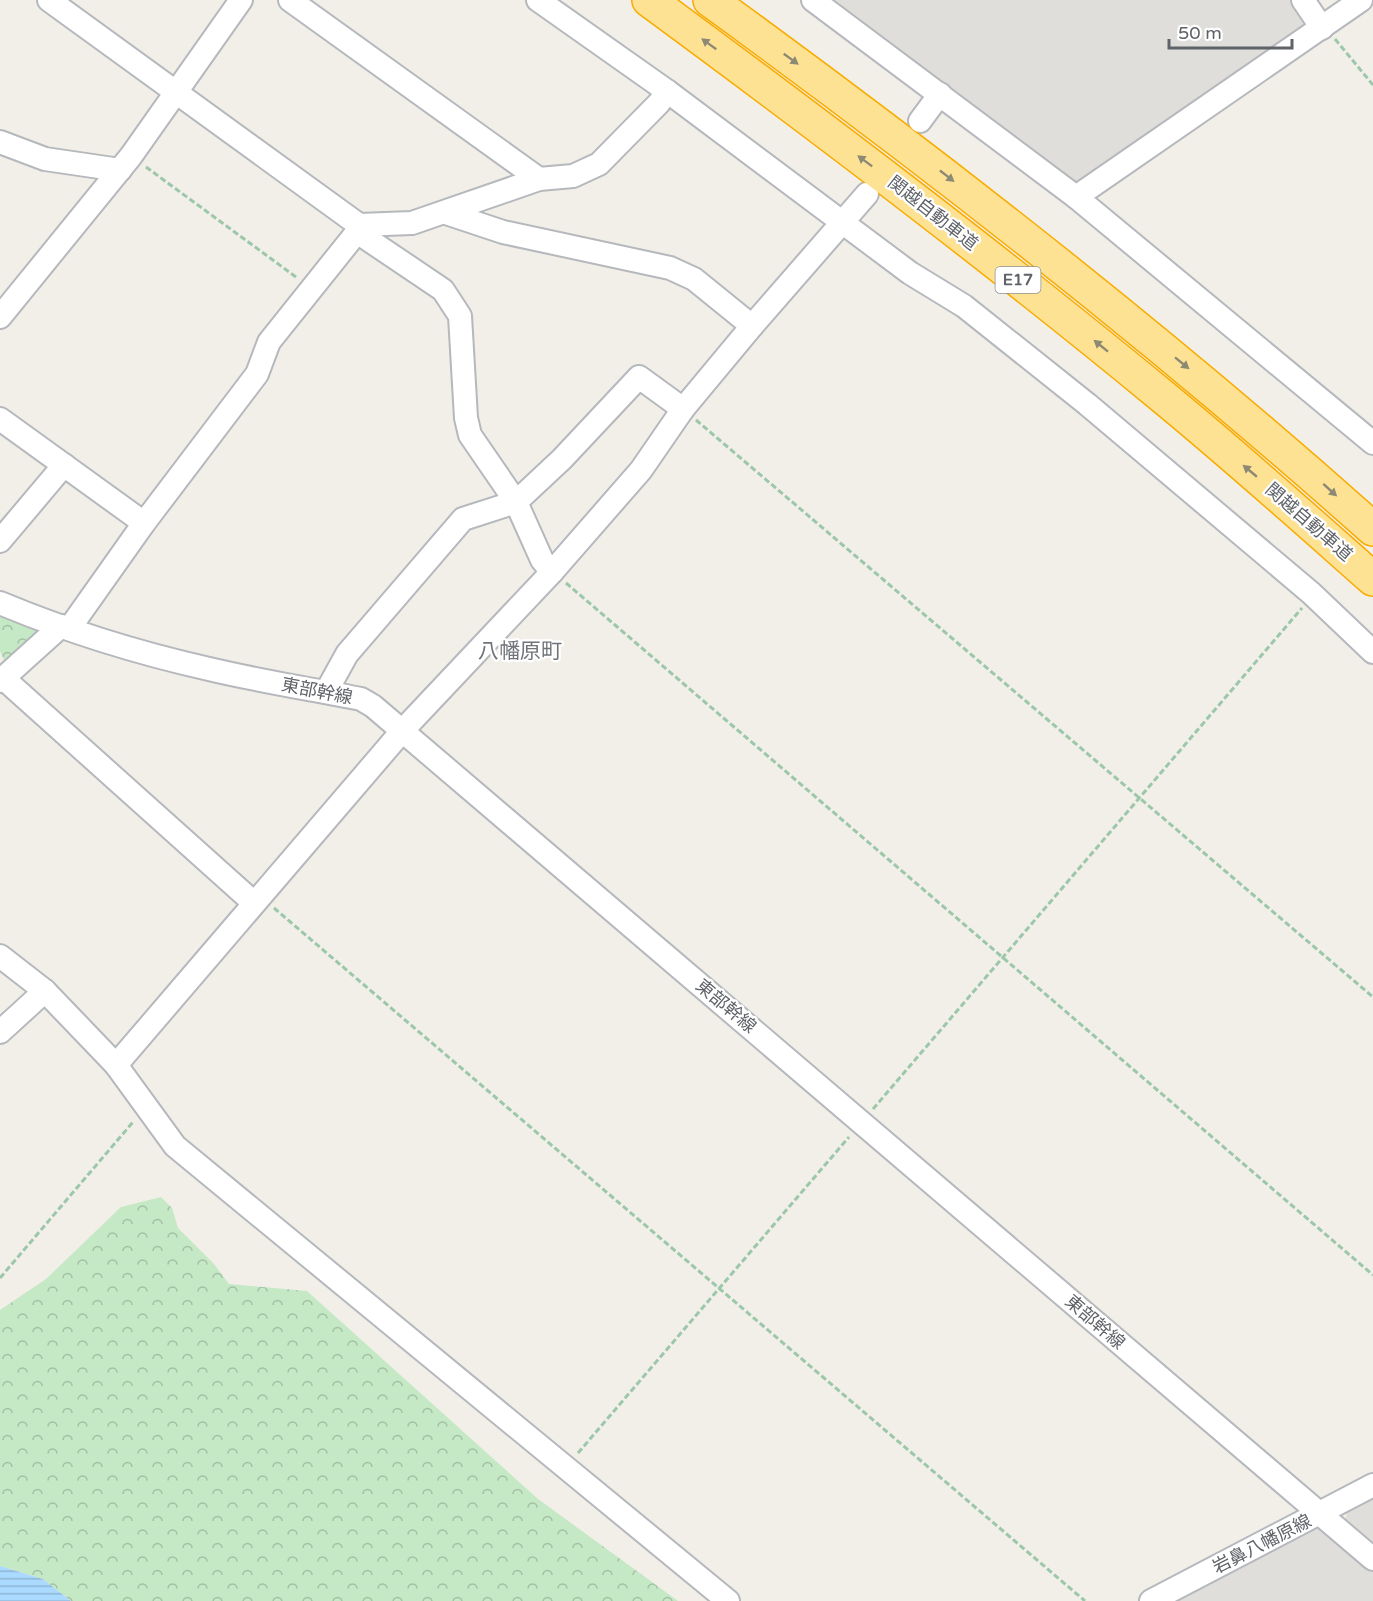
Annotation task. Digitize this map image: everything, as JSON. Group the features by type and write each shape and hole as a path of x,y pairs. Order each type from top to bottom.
{"highway":[{"name":"関越自動車道","path":"649,0 820,126 971,242 1163,396 1373,579"},
{"name":"関越自動車道","path":"710,0 845,98 1000,217 1190,370 1373,529"}],"street":[{"path":"49,0 443,290 460,316 466,418 470,435 516,502 542,560 552,572"},
{"path":"0,317 126,163 241,0"},
{"path":"290,0 539,179"},
{"path":"538,0 667,91 910,273 964,306 1087,404 1311,593 1373,652"},
{"path":"813,0 1076,197 1373,443"},
{"path":"1303,0 1323,27"},
{"path":"1076,197 1361,0"},
{"path":"257,900 1,680 65,628 257,374 269,342 358,228 412,223 539,179 573,176 599,164 659,103 667,91"},
{"path":"920,121 940,94"},
{"path":"0,142 45,159 126,163"},
{"path":"116,1065 403,730 552,572 641,470 683,409 867,194"},
{"path":"446,213 503,232 670,268 694,279 752,326"},
{"path":"326,692 346,654 463,519 516,502 562,459 639,377 683,409"},
{"path":"0,419 144,524"},
{"path":"0,541 64,465"},
{"name":"東部幹線","path":"0,603 65,628 210,669 361,699 373,705 1373,1559"},
{"path":"0,956 45,991 116,1065 175,1146 728,1601"},
{"path":"0,1032 45,991"},
{"name":"岩鼻八幡原線","path":"1151,1601 1373,1485"}],"path":[{"path":"1323,27 1373,85"},
{"path":"126,163 312,288"},
{"path":"683,409 1373,997"},
{"path":"552,572 1373,1275"},
{"path":"565,1468 1004,958 1305,604 1311,593"},
{"path":"257,900 720,1288 1085,1601"},
{"path":"0,1278 147,1107"}],"shaded area":[{"path":"831,0 1292,0 1309,25 1076,182"},
{"path":"1373,1498 1373,1546 1345,1523 1347,1511"},
{"path":"1312,1528 1324,1529 1373,1570 1373,1601 1175,1601 1235,1569 1239,1570"}],"green space":[{"path":"0,615 46,633 7,667 0,651"},
{"path":"161,1197 172,1208 178,1228 214,1264 229,1284 307,1291 538,1499 678,1601 71,1601 43,1579 0,1566 0,1310 46,1279 121,1207"}],"water":[{"path":"0,1566 43,1579 71,1601 0,1601"}],"district":[{"name":"八幡原町","path":"520,651"}]}
